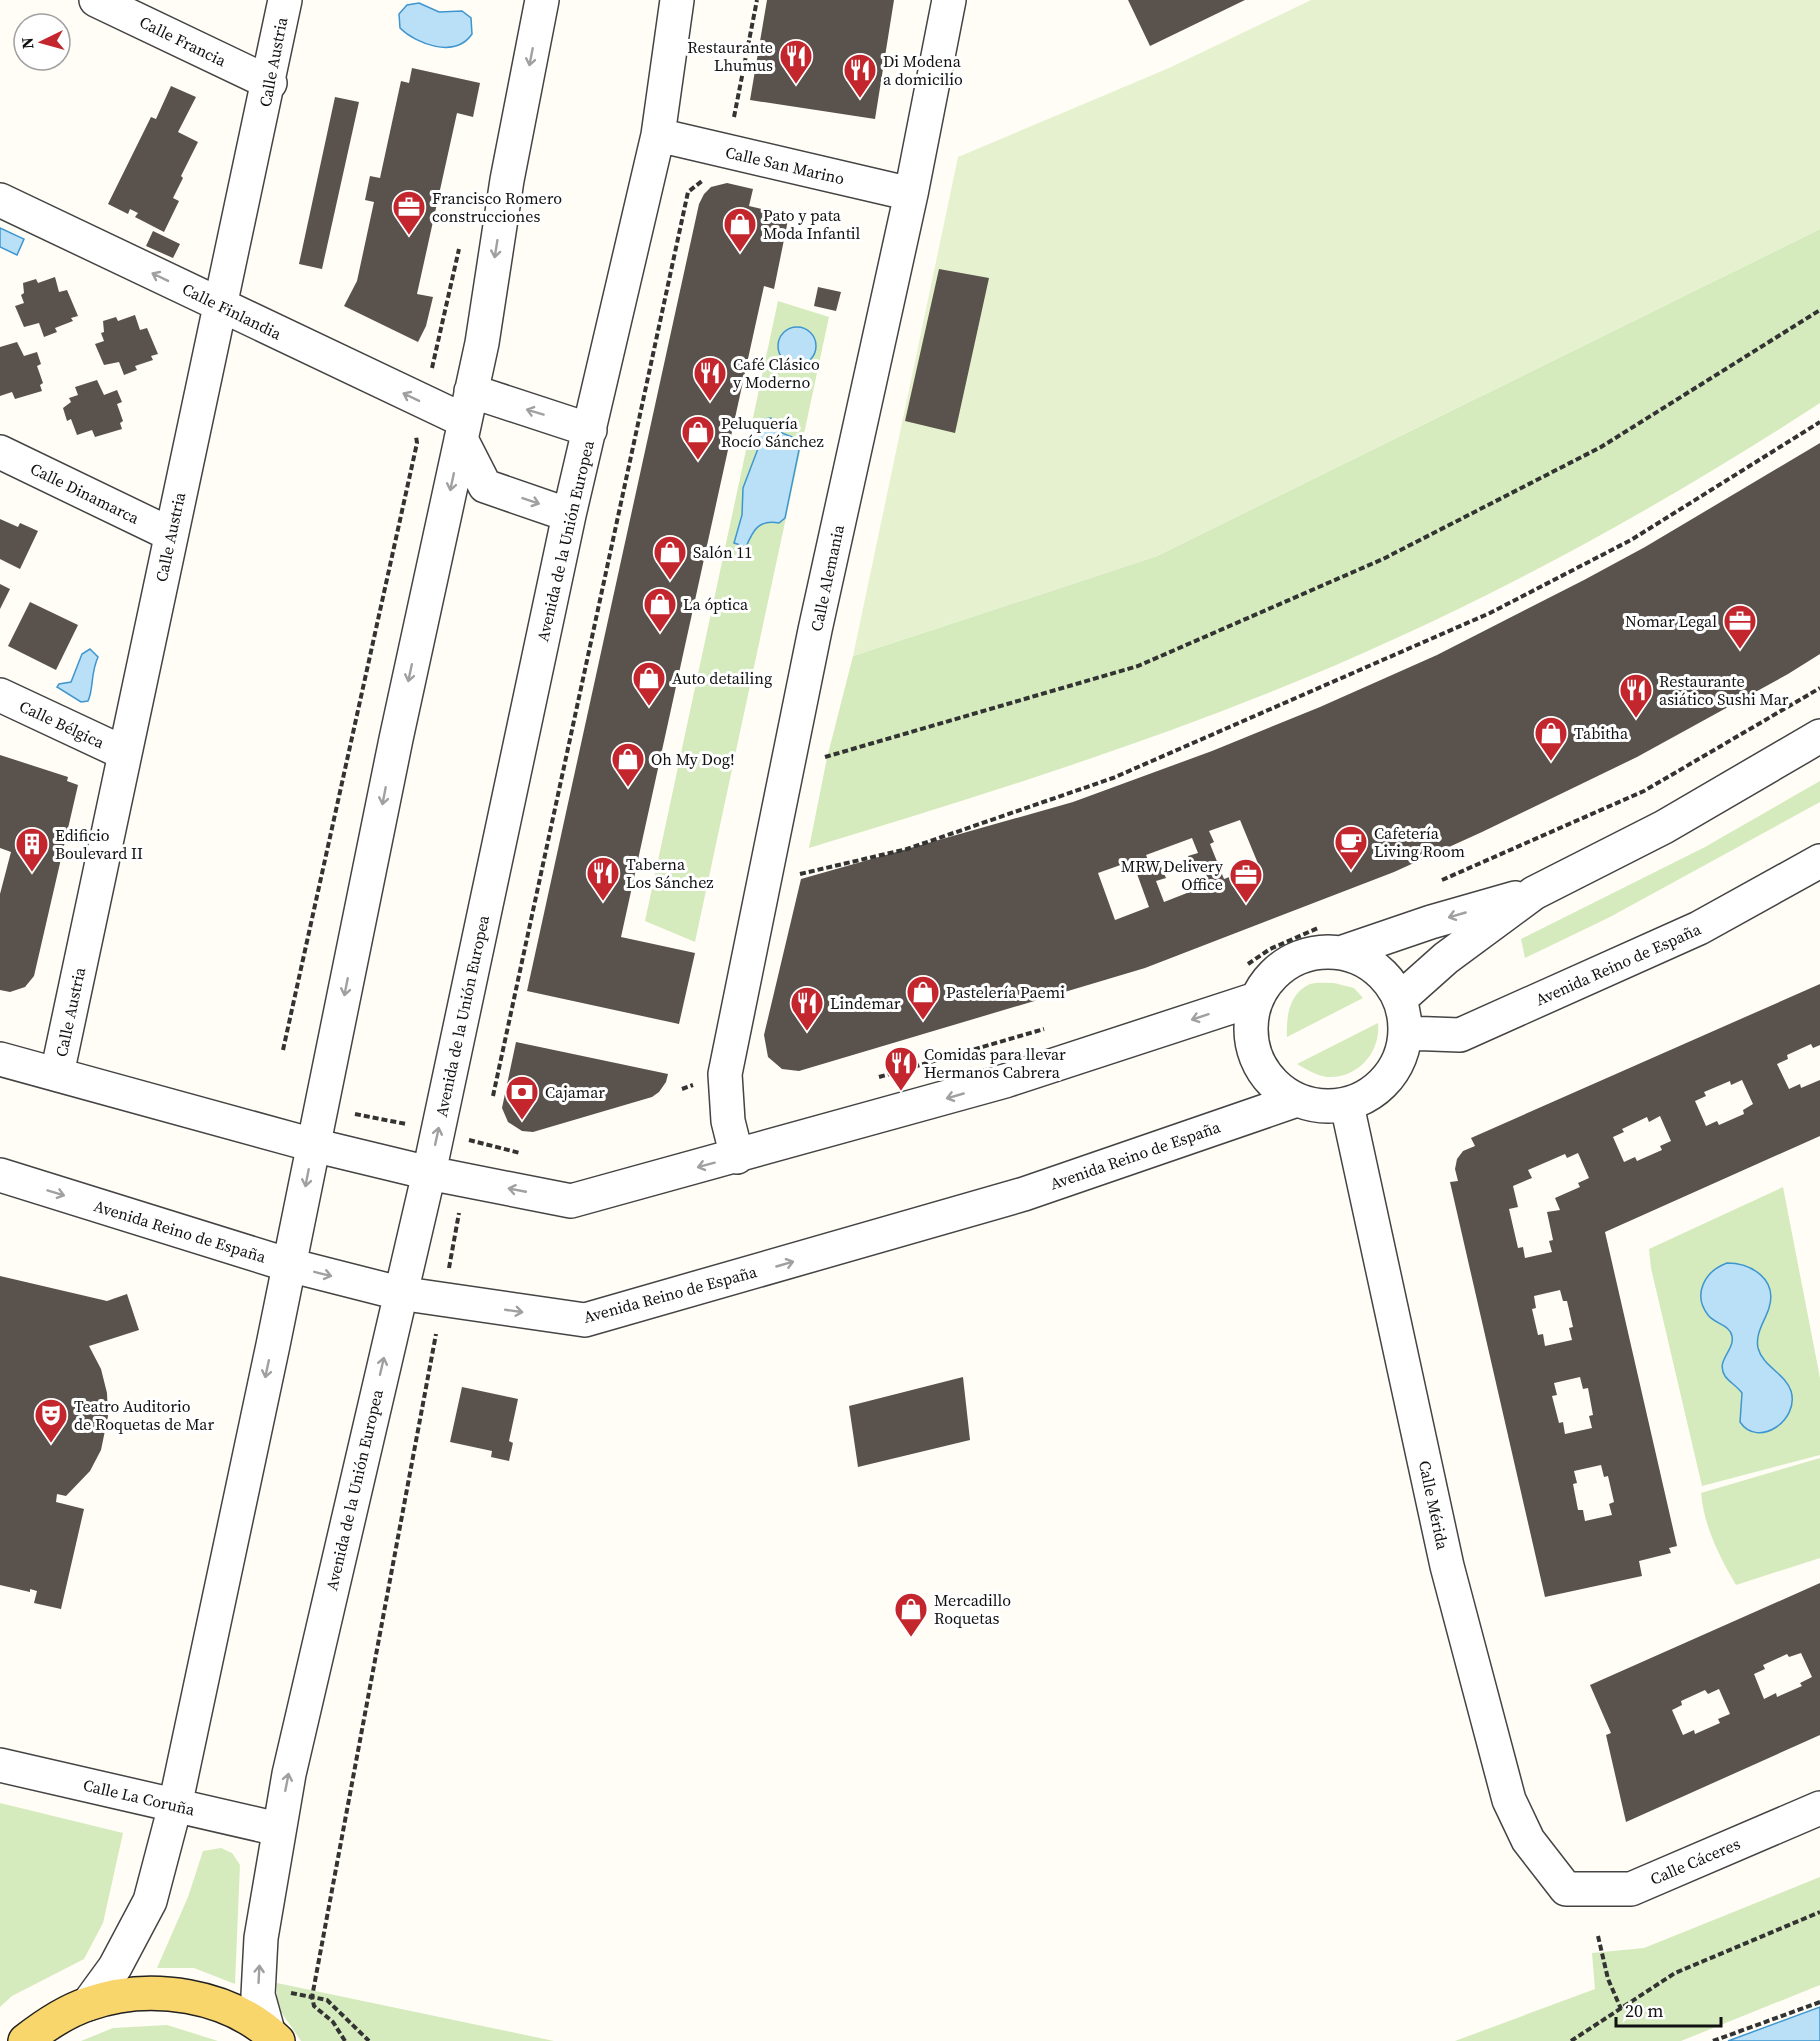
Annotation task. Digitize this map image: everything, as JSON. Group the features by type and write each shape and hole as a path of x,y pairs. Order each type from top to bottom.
{"main road":[{"path":"24,2041 54,2019 88,2004 134,1993 182,1995 227,2008 273,2036"}],"street":[{"name":"Calle Francia","path":"96,0 270,83"},
{"name":"Calle Austria","path":"57,1074 170,534 270,83 285,0"},
{"path":"88,2004 115,1967 150,1901 175,1806 314,1145 396,739 482,343 507,180 542,0"},
{"name":"Avenida de la Unión Europea","path":"273,2036 258,1995 261,1938 291,1762 399,1293 429,1173 569,514 591,430 658,135 677,0"},
{"name":"Calle Alemania","path":"737,1157 728,1121 725,1074 815,630 911,194 950,0"},
{"name":"Calle San Marino","path":"658,135 911,194"},
{"name":"Calle Finlandia","path":"0,200 423,403 466,417 591,430"},
{"path":"466,417 485,486 569,514"},
{"name":"Calle Dinamarca","path":"0,452 170,534"},
{"name":"Calle Bélgica","path":"0,695 124,753"},
{"path":"1400,999 1446,958 1534,893 1664,827 1820,736"},
{"name":"Avenida Reino de España","path":"1406,1033 1460,1035 1699,928 1820,861"},
{"path":"1343,952 1431,922 1534,893"},
{"path":"1316,951 1343,952 1368,962 1386,976 1400,999 1406,1033 1400,1059 1387,1080 1366,1097 1347,1105 1312,1106 1297,1100 1271,1082 1255,1057 1250,1029 1256,999 1269,978 1290,960 1316,951"},
{"path":"0,1059 314,1145 429,1173 571,1201 737,1157 1005,1081 1256,999"},
{"name":"Avenida Reino de España","path":"0,1175 289,1265 399,1293 585,1320 1024,1194 1297,1100"},
{"name":"Calle Mérida","path":"1347,1105 1447,1566 1509,1800 1528,1840 1566,1889"},
{"name":"Calle La Coruña","path":"0,1765 278,1829"},
{"name":"Calle Cáceres","path":"1566,1889 1631,1889 1820,1808"}],"path":[{"path":"493,1096 688,192 725,165 757,0"},
{"path":"282,1050 413,462 417,443 415,432 441,334 460,241"},
{"path":"817,754 827,758 1138,666 1383,559 1601,447 1820,310"},
{"path":"790,877 907,849 1113,778 1479,618 1631,540 1820,422"},
{"path":"1432,885 1644,791 1820,688"},
{"path":"1246,966 1270,949 1324,926"},
{"path":"875,1078 1045,1029"},
{"path":"682,1089 725,1074"},
{"path":"321,1107 438,1131 531,1156"},
{"path":"345,2041 333,2022 314,2006 312,1997 473,1141"},
{"path":"1571,2041 1675,1973 1820,1912"},
{"path":"1598,1936 1608,1979 1621,2010"},
{"path":"258,1986 327,2000 369,2041"},
{"path":"1713,2041 1820,2002"}],"green space":[{"path":"1311,0 1820,0 1820,229 1157,556 853,656 958,157 1169,68"},
{"path":"1820,229 1820,403 1754,445 1687,486 1549,563 1408,633 1336,665 1207,717 1094,757 809,848 827,758 853,656 1157,556"},
{"path":"778,301 829,317 695,942 645,921"},
{"path":"1820,781 1820,802 1610,917 1525,958 1521,939 1705,847"},
{"path":"1334,983 1354,988 1363,998 1287,1037 1288,1014 1297,993 1310,984"},
{"path":"1378,1023 1376,1044 1365,1062 1358,1068 1338,1076 1327,1077 1297,1064"},
{"path":"1783,1187 1820,1378 1820,1455 1702,1486 1651,1268 1649,1249"},
{"path":"1820,1458 1820,1558 1736,1585 1713,1540 1705,1517 1701,1493"},
{"path":"0,1803 123,1833 103,1923 84,1959 12,1996 0,2007"},
{"path":"221,1848 232,1853 240,1865 235,1984 194,1968 157,1968 188,1897 203,1851"},
{"path":"1820,1877 1820,1985 1681,2041 1455,2041 1595,1989 1592,1953 1644,1948"},
{"path":"277,1983 554,2041 301,2041 277,2006"},
{"path":"167,2025 218,2041 81,2041 113,2028"}],"water":[{"path":"419,3 439,12 462,11 471,18 472,34 465,42 446,47 425,44 407,34 400,28 399,14 407,5"},
{"path":"0,228 24,239 17,255 0,247"},
{"path":"797,327 811,332 816,346 811,360 797,365 783,360 778,346 783,332"},
{"path":"771,418 777,431 795,438 800,445 785,518 779,523 762,524 751,536 746,547 734,543 742,515 743,488 759,446 757,420"},
{"path":"90,649 98,657 88,701 81,702 57,687 59,684 71,682 82,654"},
{"path":"1727,1263 1753,1270 1766,1281 1770,1289 1769,1308 1757,1343 1764,1360 1788,1385 1792,1402 1784,1421 1776,1428 1766,1432 1757,1433 1748,1430 1740,1422 1742,1393 1725,1376 1722,1365 1731,1346 1731,1332 1708,1315 1701,1299 1701,1291 1707,1277"},
{"path":"1820,2007 1820,2041 1728,2041"}],"building":[{"path":"767,0 894,0 875,119 750,100"},
{"path":"1128,0 1245,0 1150,46"},
{"path":"412,68 480,83 473,117 457,113 417,294 433,297 426,326 418,342 344,306 357,281 374,202 365,200 370,176 380,178 401,81 409,83"},
{"path":"171,86 196,97 178,132 198,142 181,176 183,178 173,198 179,201 164,232 135,217 138,213 130,209 128,214 108,204 151,117 156,119"},
{"path":"335,97 359,102 322,269 299,264"},
{"path":"727,183 753,189 749,206 789,215 774,289 764,286 621,937 695,953 679,1024 527,991 699,204 711,187"},
{"path":"153,231 180,244 173,258 146,246"},
{"path":"939,269 989,278 955,433 905,421"},
{"path":"55,277 59,292 67,290 78,316 71,318 73,321 55,328 57,332 44,337 39,323 24,327 15,306 24,303 21,295 24,293 23,283 36,279 38,283"},
{"path":"818,287 841,292 836,311 814,306"},
{"path":"135,315 140,330 147,328 158,354 151,356 153,360 135,366 137,370 124,375 119,362 104,365 95,344 104,341 101,333 104,332 103,321 116,317 118,321"},
{"path":"17,342 24,356 37,352 41,364 37,366 43,383 40,385 42,391 15,399 12,392 0,396 0,347"},
{"path":"97,380 104,395 117,390 122,402 117,404 123,421 120,423 122,429 95,437 92,430 77,435 71,419 67,421 63,408 71,402 69,398 78,395 75,387"},
{"path":"1820,443 1820,654 1637,757 1482,832 1394,872 1145,968 799,1071 782,1069 768,1057 764,1035 801,879 1073,802 1212,751 1320,707 1437,655 1645,547","holes":["1240,820 1259,866 1224,879 1210,844 1214,842 1209,831","1192,838 1198,853 1188,856 1193,867 1202,864 1210,884 1164,902 1156,881 1166,878 1161,867 1152,870 1146,855","1129,862 1133,872 1136,871 1149,907 1115,920 1098,873"]},
{"path":"0,519 18,527 20,523 38,531 20,569 0,559"},
{"path":"0,584 10,589 0,609"},
{"path":"30,602 78,625 56,670 8,646"},
{"name":"Edificio Boulevard II","path":"0,755 68,777 67,781 78,785 34,976 25,987 10,992 0,990 0,894 11,852 0,848"},
{"path":"1820,984 1820,1045 1813,1048 1811,1044 1787,1055 1788,1059 1777,1064 1789,1089 1800,1084 1801,1088 1820,1080 1820,1136 1605,1232 1677,1546 1669,1548 1671,1553 1639,1561 1642,1576 1545,1597 1450,1182 1458,1181 1455,1169 1457,1159 1463,1151 1475,1146 1471,1138","holes":["1742,1080 1753,1104 1743,1110 1744,1114 1719,1125 1717,1121 1706,1126 1695,1101 1706,1096 1704,1092 1730,1081 1731,1085","1660,1116 1671,1141 1660,1146 1662,1150 1637,1161 1635,1157 1624,1162 1613,1137 1624,1132 1622,1129 1647,1117 1649,1122","1578,1153 1589,1178 1578,1183 1580,1187 1555,1198 1560,1210 1547,1212 1553,1240 1549,1241 1552,1252 1525,1258 1523,1247 1518,1248 1509,1209 1518,1207 1513,1186 1532,1178 1528,1170 1565,1154 1567,1158","1560,1290 1563,1301 1567,1301 1573,1327 1569,1328 1572,1340 1545,1346 1543,1334 1538,1335 1532,1309 1536,1308 1534,1296","1580,1377 1583,1389 1588,1388 1593,1415 1589,1416 1592,1428 1565,1434 1563,1422 1559,1423 1552,1396 1557,1395 1554,1383","1601,1465 1604,1477 1608,1476 1614,1502 1609,1504 1612,1515 1585,1521 1583,1510 1578,1510 1573,1484 1577,1483 1574,1471"]},
{"path":"516,1042 668,1074 666,1082 652,1097 533,1132 522,1131 508,1122 502,1108"},
{"name":"Teatro Auditorio de Roquetas de Mar","path":"0,1276 107,1301 127,1294 139,1330 89,1346 101,1369 107,1393 108,1416 101,1450 90,1471 66,1496 57,1494 56,1502 84,1509 61,1609 34,1603 37,1591 30,1589 30,1592 0,1585"},
{"path":"963,1377 970,1440 858,1467 849,1406"},
{"path":"462,1387 518,1399 509,1441 513,1443 509,1461 491,1457 492,1451 450,1442"},
{"path":"1820,1583 1820,1735 1626,1822 1606,1735 1611,1733 1590,1685","holes":["1801,1653 1812,1677 1800,1683 1802,1686 1777,1697 1776,1693 1764,1699 1754,1674 1765,1669 1763,1665 1787,1654 1789,1657","1719,1689 1730,1714 1718,1719 1720,1723 1695,1734 1694,1730 1683,1735 1672,1710 1682,1705 1681,1701 1705,1690 1708,1694"]}],"place":[{"name":"Restaurante Lhumus","path":"796,85"},
{"name":"Di Modena a domicilio","path":"860,99"},
{"name":"Francisco Romero construcciones","path":"409,236"},
{"name":"Pato y pata Moda Infantil","path":"740,253"},
{"name":"Café Clásico y Moderno","path":"710,402"},
{"name":"Peluquería Rocío Sánchez","path":"698,461"},
{"name":"Salón 11","path":"670,581"},
{"name":"La óptica","path":"660,633"},
{"name":"Nomar Legal","path":"1740,650"},
{"name":"Auto detailing","path":"649,707"},
{"name":"Restaurante asiático Sushi Mar","path":"1636,719"},
{"name":"Tabitha","path":"1551,762"},
{"name":"Oh My Dog!","path":"628,788"},
{"name":"Cafetería Living Room","path":"1351,871"},
{"name":"Edificio Boulevard II","path":"32,873"},
{"name":"Taberna Los Sánchez","path":"603,902"},
{"name":"MRW Delivery Office","path":"1246,904"},
{"name":"Pastelería Paemi","path":"923,1021"},
{"name":"Lindemar","path":"807,1032"},
{"name":"Comidas para llevar Hermanos Cabrera","path":"901,1092"},
{"name":"Cajamar","path":"522,1121"},
{"name":"Teatro Auditorio de Roquetas de Mar","path":"51,1444"},
{"name":"Mercadillo Roquetas","path":"911,1638"}]}
